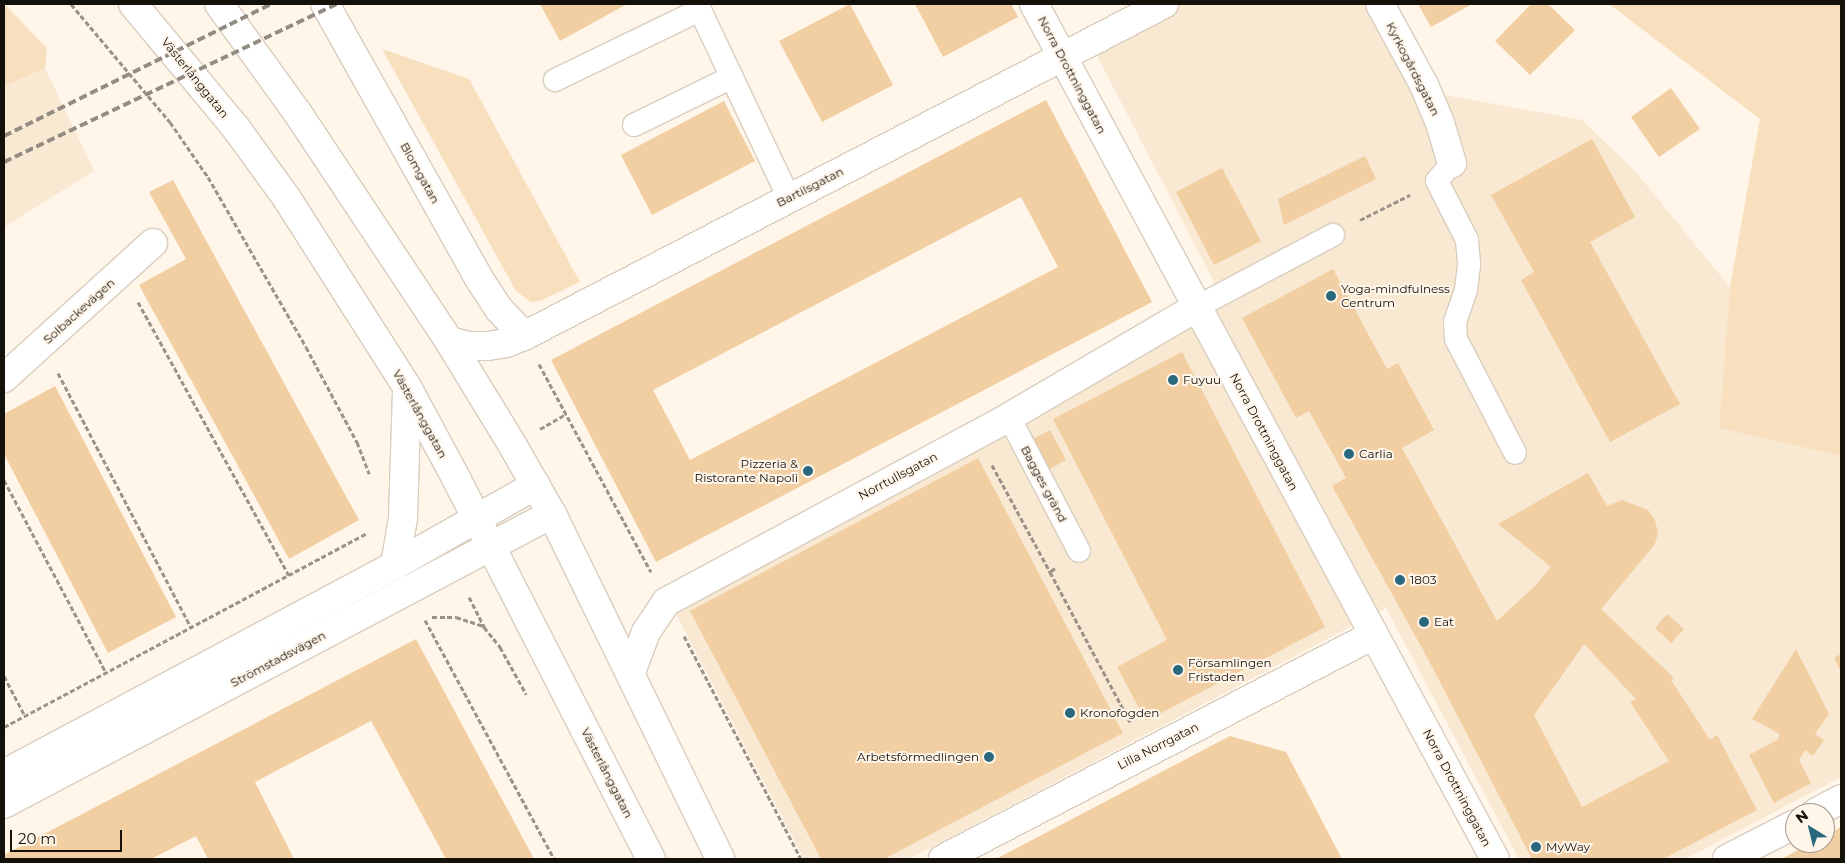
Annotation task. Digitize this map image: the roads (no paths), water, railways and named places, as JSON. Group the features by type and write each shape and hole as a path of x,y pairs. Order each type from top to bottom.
{"street":[{"name":"Västerlånggatan","path":"133,4 236,128 286,197 407,387 477,519 651,859"},
{"path":"219,4 298,112 449,341 536,486 552,514 630,672 720,859"},
{"name":"Blomgatan","path":"325,4 478,278 499,309 524,336"},
{"name":"Norra Drottninggatan","path":"1034,4 1496,859"},
{"name":"Bartilsgatan","path":"449,341 469,346 488,346 506,343 524,336 1164,4"},
{"name":"Kyrkogårdsgatan","path":"1380,4 1424,85 1440,123 1452,163"},
{"name":"Solbackevägen","path":"4,378 154,243"},
{"name":"Norrtullsgatan","path":"630,672 646,632 666,602 1009,417 1197,307"},
{"path":"395,565 403,518 407,387"},
{"path":"4,774 395,565 536,486"},
{"name":"Strömstadsvägen","path":"4,804 552,514"},
{"name":"Lilla Norrgatan","path":"943,859 1374,635"},
{"path":"1727,859 1785,829"}],"lane":[{"path":"555,80 700,10 789,198"},
{"path":"634,125 732,77"},
{"path":"1452,163 1437,182 1467,240 1469,265 1466,290 1455,322 1456,339 1515,453"},
{"path":"1197,307 1333,234"},
{"name":"Bagges gränd","path":"1009,417 1079,550"}],"railway":[{"path":"4,136 271,4"},
{"path":"4,162 337,4"}],"place":[{"name":"Yoga-mindfulness Centrum","path":"1331,296"},
{"name":"Fuyuu","path":"1173,380"},
{"name":"Carlia","path":"1349,454"},
{"name":"Pizzeria & Ristorante Napoli","path":"808,471"},
{"name":"1803","path":"1400,580"},
{"name":"Eat","path":"1424,622"},
{"name":"Församlingen Fristaden","path":"1178,670"},
{"name":"Kronofogden","path":"1070,713"},
{"name":"Arbetsförmedlingen","path":"989,757"},
{"name":"MyWay","path":"1536,847"}]}
